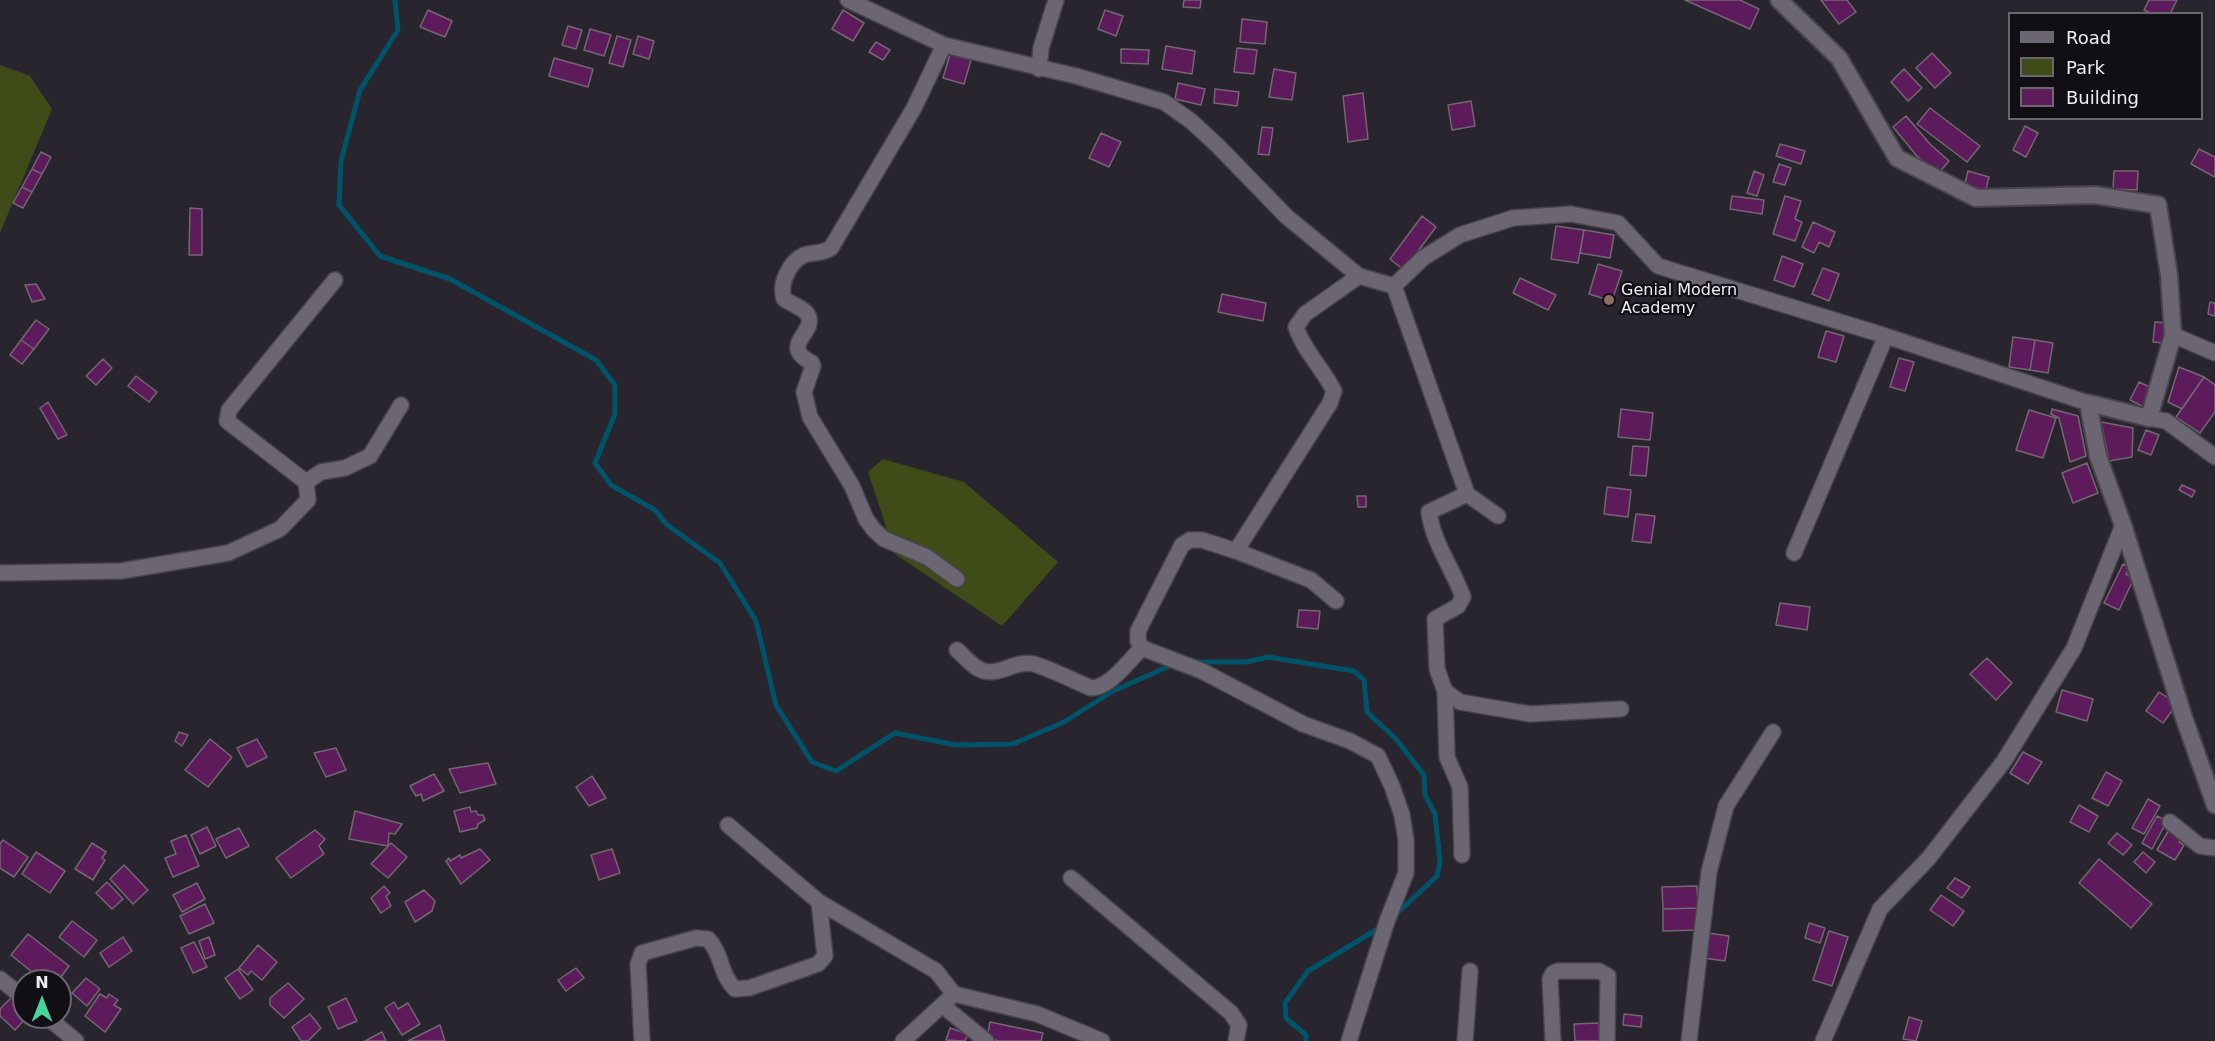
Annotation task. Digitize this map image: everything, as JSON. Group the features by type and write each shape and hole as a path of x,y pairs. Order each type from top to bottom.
{"street":[{"path":"848,0 944,45 1076,76 1164,102 1191,121 1218,146 1287,217 1359,276 1394,286"},
{"path":"1039,69 1041,48 1056,0"},
{"path":"1779,0 1839,58 1897,158 1976,198 2095,195 2158,205 2169,275 2173,335 2150,418"},
{"path":"944,45 914,108 831,248 824,253 800,257 788,272 783,282 782,293 784,299 809,316 810,323 798,343 798,349 800,355 813,366 804,392 810,417 852,486 866,519 873,530 884,539 927,557 957,579"},
{"path":"1394,286 1423,258 1460,235 1513,218 1571,214 1617,223 1658,266 1886,336 2088,403 2166,421 2215,457"},
{"path":"1236,551 1330,403 1334,392 1301,341 1296,327 1305,314 1359,276"},
{"path":"0,573 121,571 228,553 280,529 308,500 306,482 227,421 229,410 335,280"},
{"path":"1394,286 1467,494 1498,516"},
{"path":"2173,335 2215,353"},
{"path":"1794,553 1886,336"},
{"path":"2088,403 2098,456 2215,805"},
{"path":"306,482 321,472 345,468 370,456 401,405"},
{"path":"1462,855 1460,786 1447,758 1444,691 1437,669 1435,619 1458,606 1463,597 1430,522 1429,512 1467,494"},
{"path":"1823,1041 1880,909 1928,859 2004,761 2074,648 2122,525"},
{"path":"1336,601 1311,580 1236,551 1202,540 1190,540 1182,545 1138,631 1138,642 1142,648 1202,671 1303,724 1350,741 1378,756 1402,815 1406,840 1406,873 1387,921 1349,1041"},
{"path":"957,651 979,669 996,671 1017,664 1033,664 1091,688 1098,688 1142,648"},
{"path":"1444,691 1460,702 1530,714 1621,709"},
{"path":"1689,1041 1709,872 1726,806 1773,732"},
{"path":"2170,822 2200,846 2215,848"},
{"path":"728,825 819,902 936,971 954,994 1037,1014 1102,1041"},
{"path":"1071,878 1231,1013 1239,1025 1236,1041"},
{"path":"642,1041 638,964 642,953 696,938 708,939 716,947 726,980 735,989 749,988 818,964 825,956 819,902"},
{"path":"1465,1041 1470,970"},
{"path":"1553,1041 1550,979 1557,970 1599,971 1608,976 1607,1041"},
{"path":"0,979 12,988"},
{"path":"903,1041 954,994"},
{"path":"942,1005 986,1041"},
{"path":"62,1029 76,1041"}],"green space":[{"path":"0,65 30,76 52,109 0,233"},
{"path":"883,459 964,482 1058,562 1002,626 895,554 868,472"}],"building":[{"path":"1184,0 1201,0 1200,8 1183,7"},
{"path":"1685,0 1740,0 1759,9 1750,29"},
{"path":"1821,0 1847,0 1856,12 1839,24"},
{"path":"2149,0 2177,0 2171,12 2144,10"},
{"path":"428,10 452,21 445,37 420,27"},
{"path":"843,10 864,23 853,41 832,29"},
{"path":"1105,10 1123,16 1116,36 1098,29"},
{"path":"1242,19 1267,22 1265,44 1240,42"},
{"path":"568,26 582,30 576,49 562,45"},
{"path":"590,29 611,35 604,56 584,50"},
{"path":"617,36 631,40 623,67 609,63"},
{"path":"638,36 654,41 649,59 633,54"},
{"path":"876,42 890,50 883,60 869,52"},
{"path":"1166,46 1195,51 1192,74 1162,69"},
{"path":"1237,48 1257,50 1254,74 1234,72"},
{"path":"1121,49 1149,50 1148,64 1121,63"},
{"path":"1932,53 1951,73 1935,88 1916,68"},
{"path":"950,54 971,60 964,84 943,78"},
{"path":"554,58 593,69 588,87 549,76"},
{"path":"1274,69 1296,73 1292,100 1269,97"},
{"path":"1904,69 1922,88 1908,101 1891,82"},
{"path":"1178,83 1205,89 1201,105 1175,99"},
{"path":"1215,89 1239,92 1237,106 1214,103"},
{"path":"1363,93 1368,139 1348,142 1343,96"},
{"path":"1471,101 1475,126 1452,130 1448,105"},
{"path":"1930,108 1980,146 1967,162 1917,124"},
{"path":"1906,116 1930,144 1949,161 1938,174 1917,156 1893,127"},
{"path":"2025,126 2038,133 2026,157 2013,150"},
{"path":"1262,127 1273,128 1269,155 1258,154"},
{"path":"1101,133 1121,142 1109,167 1089,158"},
{"path":"1780,144 1805,151 1801,164 1776,156"},
{"path":"2199,149 2215,157 2215,177 2191,164"},
{"path":"41,152 51,157 42,174 32,169"},
{"path":"1779,164 1791,168 1785,185 1773,182"},
{"path":"32,169 42,174 32,192 22,187"},
{"path":"1754,171 1764,175 1757,196 1747,193"},
{"path":"1968,171 1989,177 1985,193 1964,187"},
{"path":"2114,171 2138,171 2137,190 2113,189"},
{"path":"22,187 32,192 23,208 13,203"},
{"path":"1732,196 1764,200 1762,214 1730,209"},
{"path":"1785,196 1801,201 1795,219 1802,222 1795,241 1773,234"},
{"path":"190,208 202,209 202,255 189,255"},
{"path":"1422,216 1436,227 1404,270 1390,259"},
{"path":"1813,222 1835,232 1829,247 1819,242 1814,253 1802,247"},
{"path":"1556,226 1584,230 1578,263 1551,259"},
{"path":"1584,230 1614,235 1610,258 1580,253"},
{"path":"1782,256 1803,264 1794,287 1774,280"},
{"path":"1598,264 1622,271 1612,301 1589,294"},
{"path":"1823,268 1839,274 1829,301 1812,294"},
{"path":"1520,278 1556,295 1548,310 1513,293"},
{"path":"36,284 45,299 32,302 25,285"},
{"path":"1222,294 1266,303 1263,321 1218,312"},
{"path":"2210,302 2215,303 2215,316 2208,314"},
{"path":"36,320 49,329 34,349 21,340"},
{"path":"2155,322 2166,323 2164,343 2153,342"},
{"path":"1826,331 1844,336 1836,362 1818,357"},
{"path":"2013,337 2035,340 2030,370 2009,367"},
{"path":"21,340 34,349 22,364 10,355"},
{"path":"2035,340 2053,343 2048,373 2030,370"},
{"path":"1899,358 1914,362 1905,391 1890,387"},
{"path":"103,359 112,368 96,385 86,376"},
{"path":"2179,367 2204,377 2182,409 2168,402"},
{"path":"136,376 157,392 149,402 128,386"},
{"path":"2204,377 2215,385 2215,412 2200,433 2176,417"},
{"path":"2139,382 2152,388 2144,407 2130,400"},
{"path":"48,402 67,435 58,439 40,408"},
{"path":"1621,409 1653,413 1650,440 1618,437"},
{"path":"2052,409 2078,416 2086,456 2070,462 2059,418 2051,414"},
{"path":"2029,410 2056,418 2043,458 2016,450"},
{"path":"2101,422 2133,428 2132,457 2109,461"},
{"path":"2146,430 2159,435 2151,455 2138,450"},
{"path":"1633,446 1649,447 1646,476 1630,475"},
{"path":"2087,463 2098,493 2073,503 2062,473"},
{"path":"2182,485 2195,491 2192,497 2179,490"},
{"path":"1607,487 1631,490 1628,517 1604,514"},
{"path":"1357,496 1366,496 1366,507 1358,507"},
{"path":"1636,514 1655,516 1651,543 1632,541"},
{"path":"2123,564 2130,567 2126,574 2134,578 2119,610 2104,603"},
{"path":"1780,603 1810,607 1807,630 1776,625"},
{"path":"1299,610 1320,611 1318,629 1297,627"},
{"path":"1987,658 2012,683 1996,700 1970,674"},
{"path":"2062,690 2093,699 2087,721 2056,712"},
{"path":"2159,692 2177,704 2163,723 2146,711"},
{"path":"179,732 188,735 182,746 175,741"},
{"path":"210,739 232,757 208,787 185,770"},
{"path":"257,739 267,757 247,767 237,748"},
{"path":"336,748 346,770 326,777 314,753"},
{"path":"2023,752 2042,762 2028,784 2010,773"},
{"path":"488,763 496,784 460,793 449,769"},
{"path":"2106,772 2122,781 2108,806 2092,798"},
{"path":"434,774 444,791 423,801 421,794 416,796 410,786"},
{"path":"592,776 606,798 589,806 576,787"},
{"path":"2148,799 2160,806 2144,834 2132,828"},
{"path":"2079,805 2098,816 2089,832 2070,822"},
{"path":"470,807 471,812 476,811 478,815 483,815 485,820 478,824 477,828 460,832 454,811"},
{"path":"355,811 402,824 395,834 389,833 388,846 349,839"},
{"path":"2157,816 2167,821 2152,849 2142,843"},
{"path":"207,827 216,846 200,854 191,835"},
{"path":"239,828 249,846 226,858 216,839"},
{"path":"2170,828 2183,835 2179,842 2184,845 2175,860 2157,850"},
{"path":"315,830 325,839 319,846 324,854 291,878 276,858"},
{"path":"2117,833 2132,845 2123,855 2108,843"},
{"path":"186,835 199,866 173,877 165,858 176,854 171,841"},
{"path":"3,840 28,857 14,877 0,868 0,844"},
{"path":"92,843 106,852 102,858 105,860 93,880 75,869"},
{"path":"391,843 407,857 388,878 371,864"},
{"path":"480,849 490,860 461,884 446,861 460,855 461,858"},
{"path":"612,849 620,873 599,880 591,855"},
{"path":"36,852 65,871 50,893 22,874"},
{"path":"2143,852 2155,862 2146,873 2134,862"},
{"path":"2099,859 2152,904 2131,928 2079,883"},
{"path":"124,865 148,890 133,904 110,879"},
{"path":"1955,878 1970,887 1962,898 1947,888"},
{"path":"107,882 123,899 112,909 96,893"},
{"path":"197,883 205,899 182,912 173,895"},
{"path":"384,886 390,893 386,896 391,906 381,913 371,898"},
{"path":"1697,886 1698,908 1663,909 1662,887"},
{"path":"424,890 435,901 432,911 415,922 405,902"},
{"path":"1941,895 1964,911 1953,926 1930,910"},
{"path":"205,904 214,923 189,934 180,916"},
{"path":"1698,908 1699,930 1663,931 1663,909"},
{"path":"72,921 97,940 84,957 59,937"},
{"path":"1809,923 1825,928 1820,943 1805,938"},
{"path":"1829,931 1848,937 1832,986 1813,980"},
{"path":"1708,933 1729,936 1725,961 1704,958"},
{"path":"28,934 69,966 67,969 28,969 11,955"},
{"path":"123,937 132,951 109,967 100,953"},
{"path":"209,937 215,955 205,959 199,941"},
{"path":"194,942 207,967 193,973 181,948"},
{"path":"258,945 277,962 262,980 251,971 248,975 239,968"},
{"path":"576,968 584,978 566,991 558,980"},
{"path":"238,969 253,990 240,999 225,978"},
{"path":"86,978 100,989 87,1006 72,993"},
{"path":"288,983 304,999 284,1018 270,1005 270,998"},
{"path":"100,994 107,998 109,994 118,1000 114,1005 121,1009 105,1032 85,1016"},
{"path":"12,997 12,1027 0,1016 0,1009"},
{"path":"346,998 357,1021 338,1029 328,1007"},
{"path":"394,1002 398,1009 408,1003 420,1024 402,1035 385,1008"},
{"path":"310,1014 321,1028 308,1041 301,1041 292,1027"},
{"path":"1624,1014 1642,1016 1641,1027 1623,1025"},
{"path":"1909,1017 1922,1021 1916,1041 1903,1039"},
{"path":"990,1022 1043,1033 1041,1041 999,1041 987,1038"},
{"path":"1599,1023 1599,1041 1575,1041 1574,1024"},
{"path":"440,1025 445,1041 408,1041"},
{"path":"950,1028 968,1034 965,1041 946,1040"},
{"path":"382,1032 386,1041 365,1041"}],"waterway":[{"path":"395,0 398,30 360,90 341,161 339,205 380,256 450,279 596,360 615,385 615,414 595,463 611,485 655,510 666,524 720,563 756,621 776,705 812,762 836,771 895,733 956,745 1013,744 1064,722 1113,691 1174,664"},
{"path":"1195,662 1246,662 1268,657 1354,671 1364,680 1367,712 1396,739 1424,775 1425,795 1435,814 1440,862 1437,876 1395,915"},
{"path":"1306,1041 1306,1035 1286,1018 1285,1003 1308,971 1381,927"}],"place":[{"name":"Genial Modern Academy","path":"1609,300"}]}
